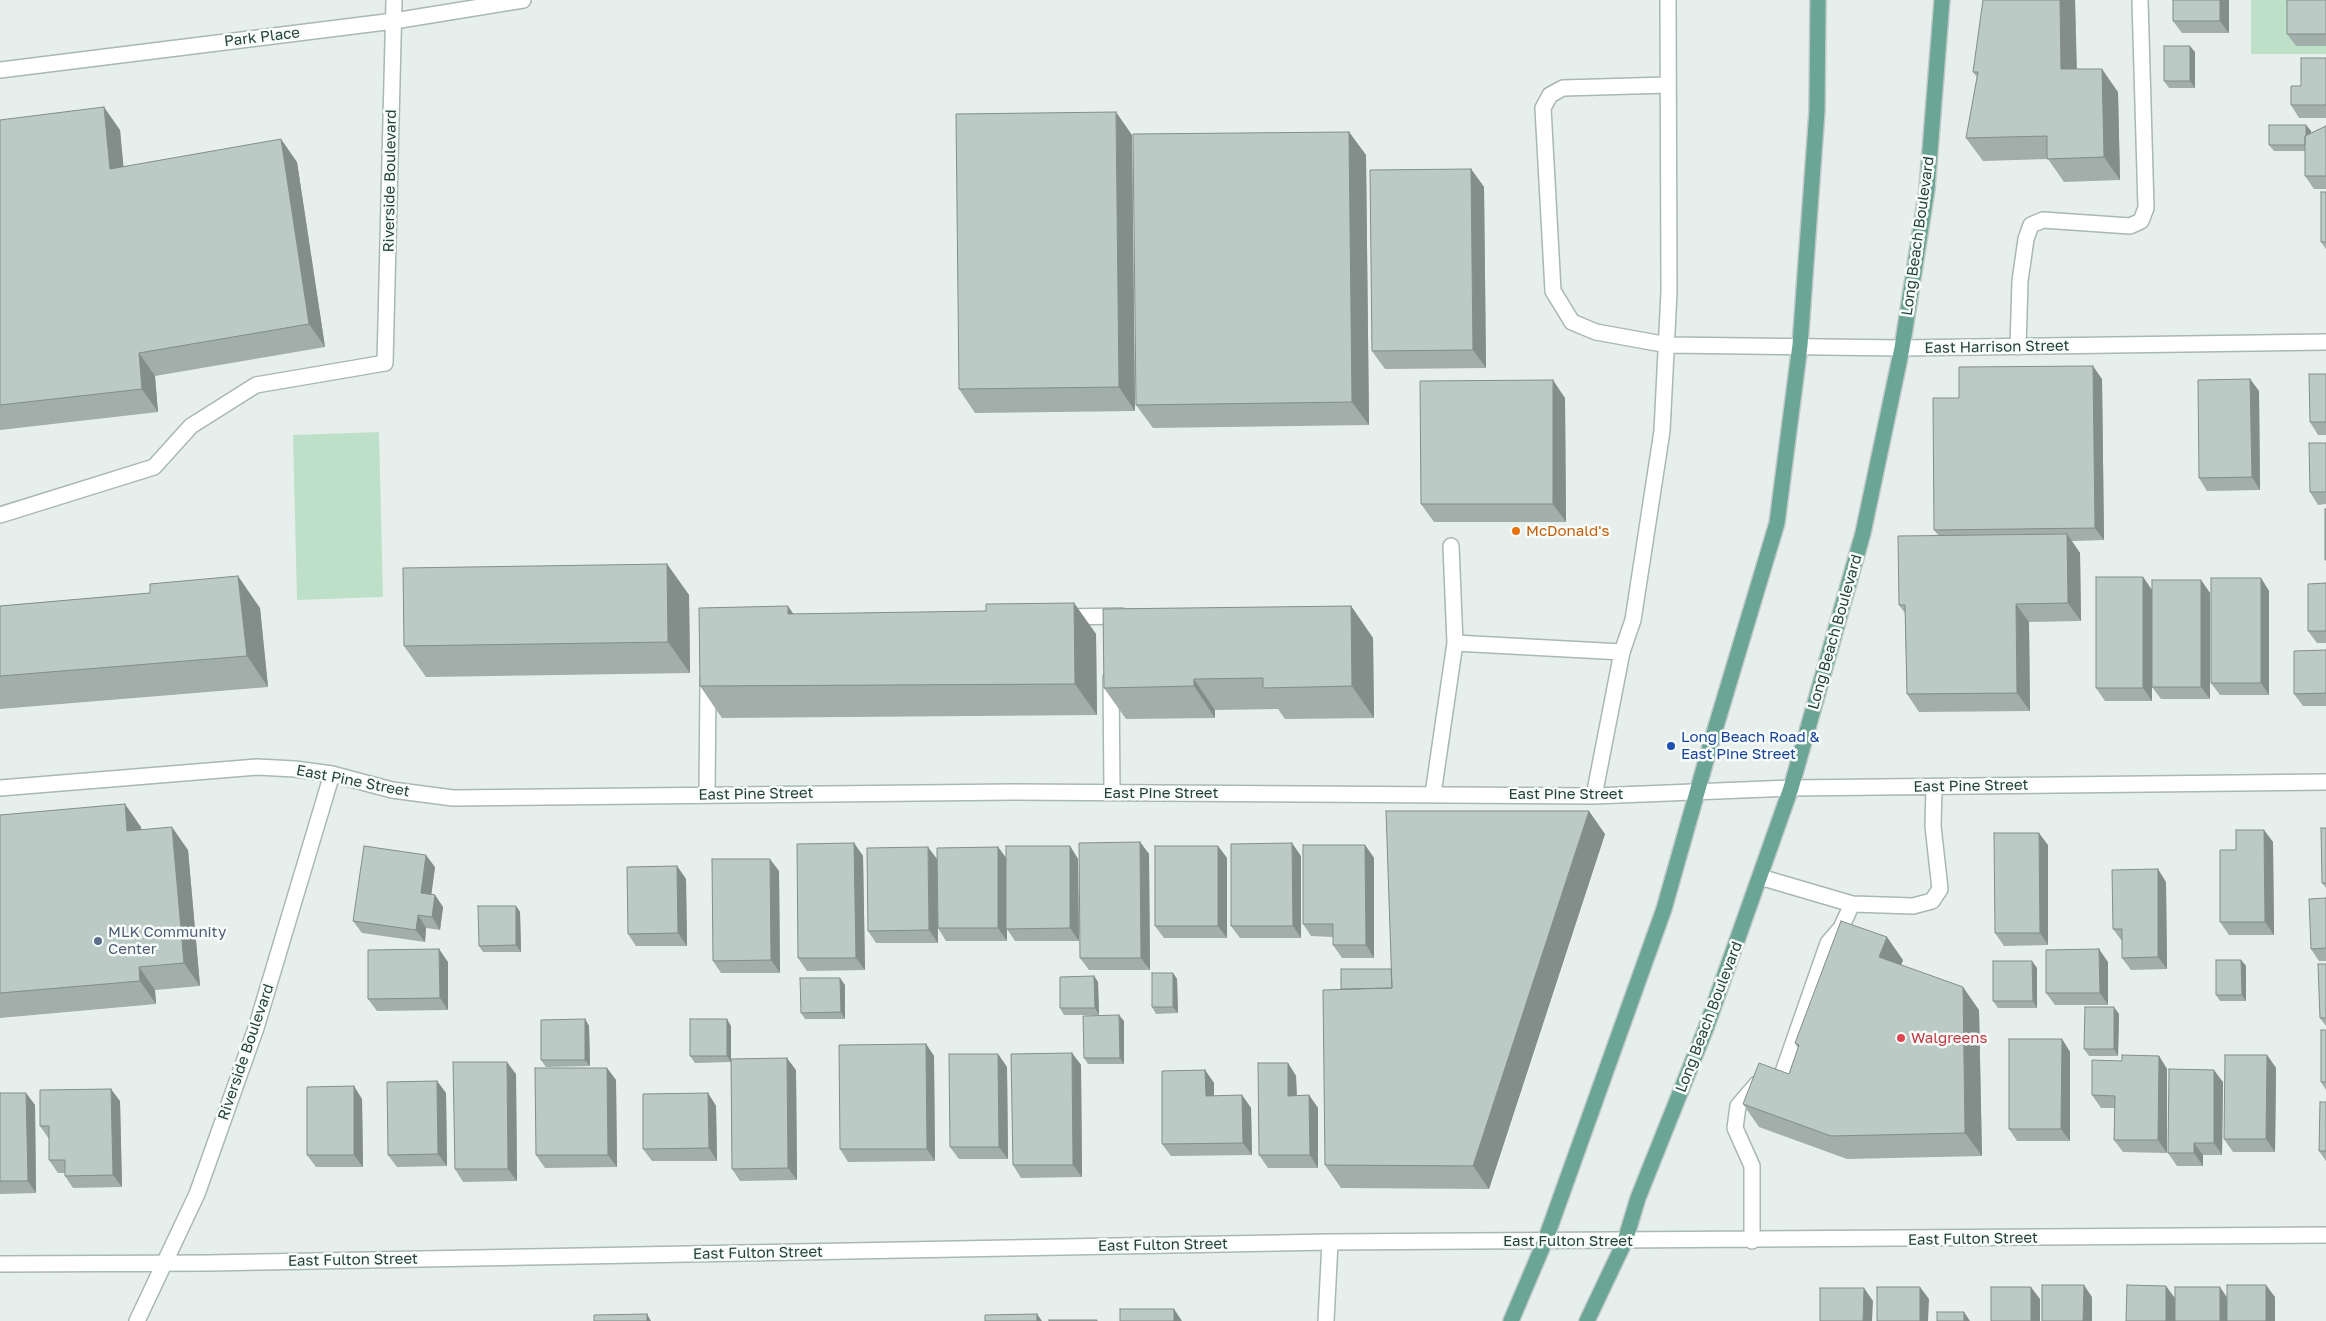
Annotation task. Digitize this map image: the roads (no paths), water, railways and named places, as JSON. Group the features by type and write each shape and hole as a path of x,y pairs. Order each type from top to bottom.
{"main road":[{"path":"1511,1321 1546,1241 1664,909 1777,523 1800,345 1817,111 1818,0"},
{"name":"Long Beach Boulevard","path":"1588,1321 1625,1240 1638,1198 1706,1028 1760,877 1791,788 1863,533 1902,348 1927,189 1942,0"}],"street":[{"name":"Riverside Boulevard","path":"0,515 154,468 191,426 256,385 385,363 394,0"},
{"name":"Park Place","path":"0,70 394,20 523,0"},
{"path":"1594,796 1622,652 1633,620 1661,440 1668,345 1668,0"},
{"path":"2018,347 2020,281 2026,239 2031,224 2043,220 2130,226 2141,221 2146,208 2140,0"},
{"name":"East Harrison Street","path":"1668,85 1563,88 1550,95 1542,108 1553,291 1572,322 1596,332 1668,345 1800,345 1902,348 2326,342"},
{"path":"1433,794 1455,643 1451,546"},
{"path":"1110,616 1110,636"},
{"path":"1051,617 1139,616"},
{"path":"1455,643 1622,652"},
{"path":"707,795 708,663"},
{"path":"1110,664 1112,792"},
{"name":"East Pine Street","path":"0,788 257,767 295,769 332,774 392,790 453,798 1112,792 1594,796 1791,788 2326,782"},
{"name":"Riverside Boulevard","path":"137,1321 197,1194 256,1028 332,774"},
{"path":"1760,877 1852,904 1913,906 1932,901 1940,889 1933,826 1934,786"},
{"path":"1752,1240 1752,1166 1735,1128 1738,1106 1758,1084 1782,1075 1828,943 1841,928 1852,904"},
{"name":"East Fulton Street","path":"0,1264 163,1264 1330,1242 2326,1235"},
{"path":"1326,1321 1330,1242"}],"place":[{"name":"McDonald's","path":"1516,531"},
{"name":"Long Beach Road & East Pine Street","path":"1671,746"},
{"name":"MLK Community Center","path":"98,941"},
{"name":"Walgreens","path":"1901,1038"}]}
